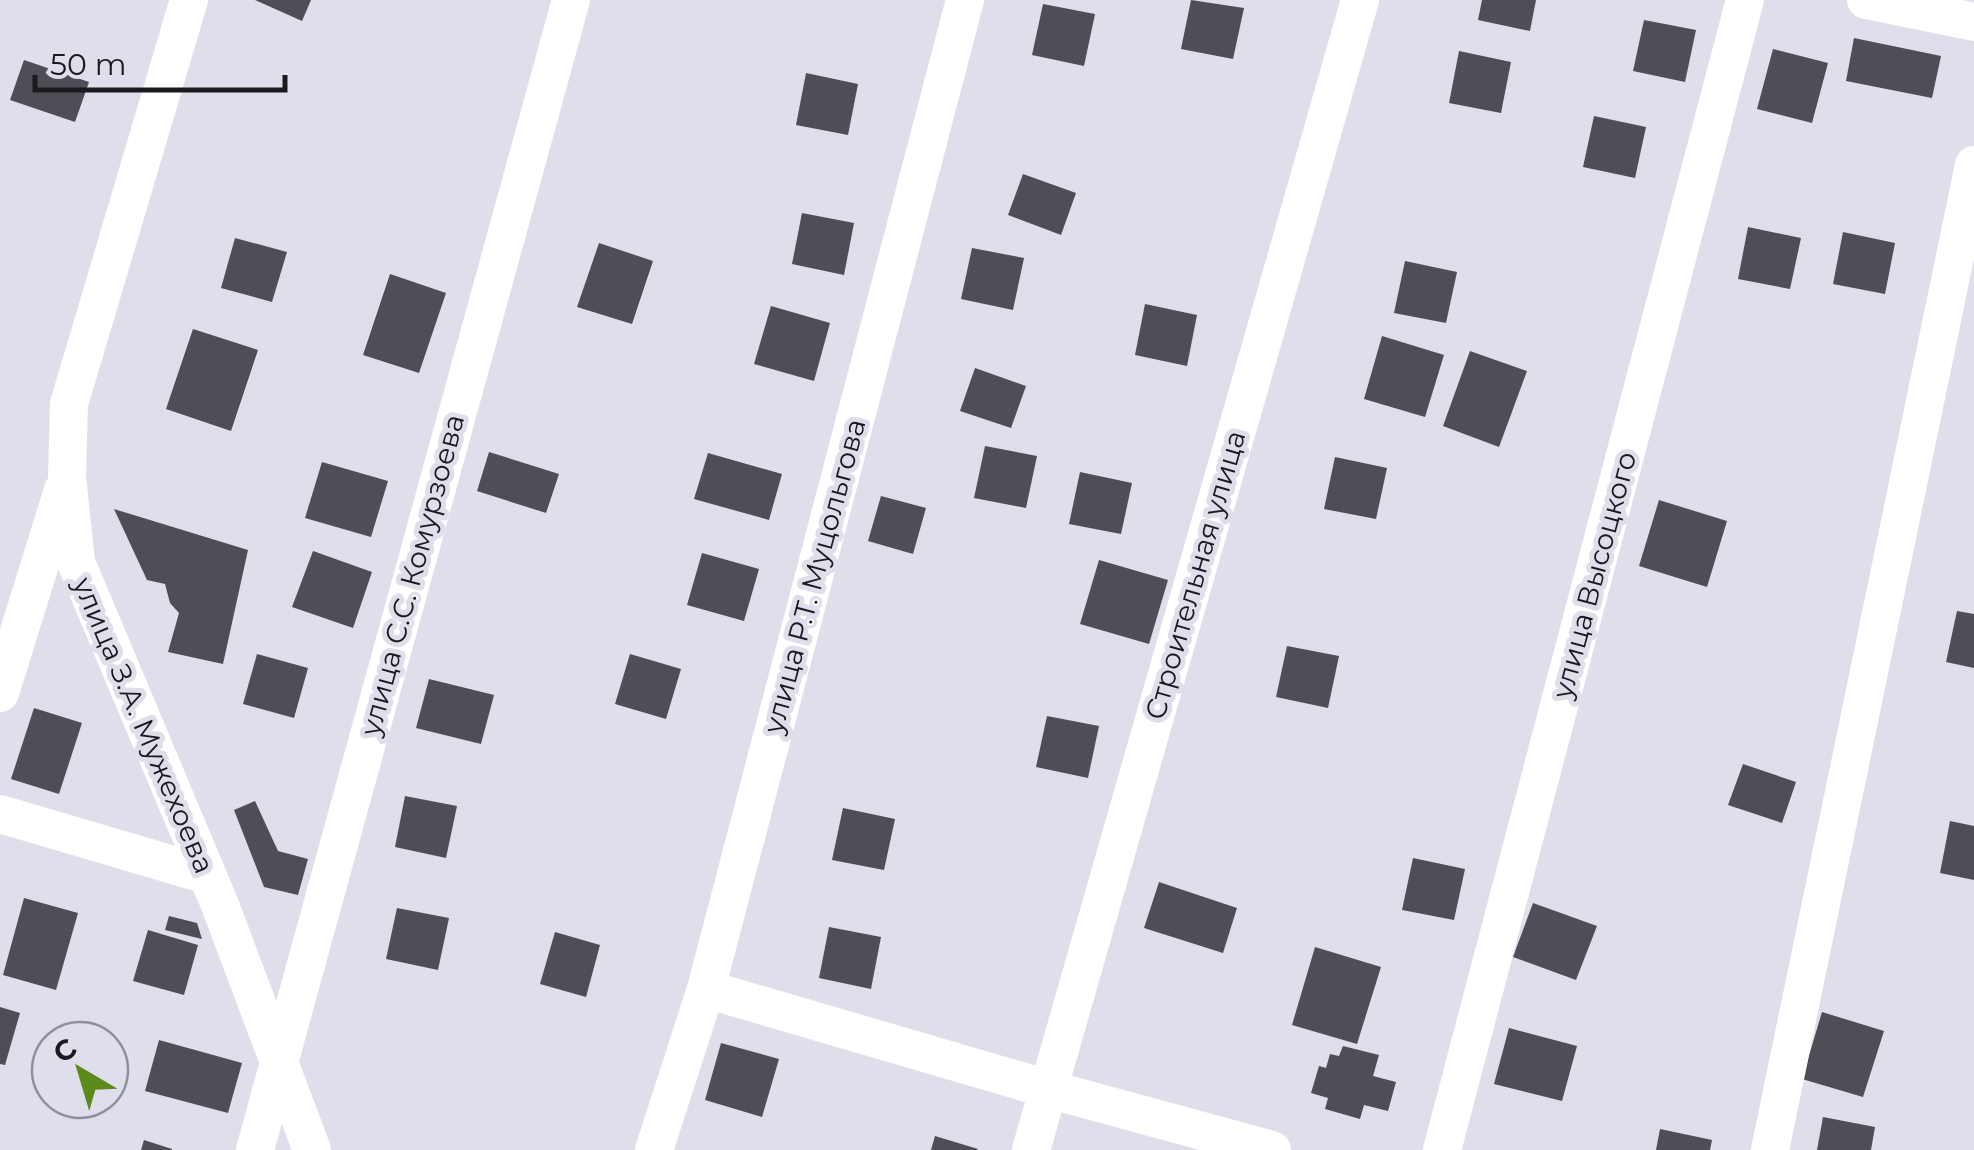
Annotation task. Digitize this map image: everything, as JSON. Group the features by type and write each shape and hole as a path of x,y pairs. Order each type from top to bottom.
{"street":[{"name":"улица З.А. Мужехоева","path":"189,0 68,404 67,476 76,562 207,875 312,1150"},
{"name":"улица С.С. Комурзоева","path":"255,1150 571,0"},
{"name":"улица Р.Т. Муцольгова","path":"654,1150 706,989 965,0"},
{"name":"Строительная улица","path":"1030,1150 1360,0"},
{"name":"улица Высоцкого","path":"1442,1150 1745,0"},
{"path":"1866,0 1974,22"},
{"path":"1770,1150 1974,166"},
{"path":"0,693 67,476"},
{"path":"0,814 207,875"},
{"path":"706,989 1272,1150"}],"building":[{"path":"255,0 311,0 302,21"},
{"path":"1191,0 1244,8 1233,59 1181,49"},
{"path":"1482,0 1536,0 1530,31 1478,20"},
{"path":"1043,4 1095,14 1084,66 1032,55"},
{"path":"1644,20 1696,30 1685,82 1633,71"},
{"path":"1854,38 1941,56 1932,98 1846,81"},
{"path":"1773,49 1828,63 1812,123 1757,109"},
{"path":"1459,51 1511,62 1501,113 1449,103"},
{"path":"24,60 89,82 75,122 10,100"},
{"path":"806,73 858,84 848,135 796,125"},
{"path":"1594,116 1646,127 1635,178 1583,167"},
{"path":"1023,174 1076,193 1061,235 1008,215"},
{"path":"802,213 854,223 844,275 792,264"},
{"path":"1748,227 1801,238 1790,289 1738,279"},
{"path":"1843,232 1895,243 1885,294 1833,284"},
{"path":"235,238 287,252 272,302 221,288"},
{"path":"599,243 653,261 632,324 577,307"},
{"path":"972,248 1024,258 1013,310 961,299"},
{"path":"1405,261 1457,272 1446,323 1394,313"},
{"path":"390,274 446,293 419,373 363,355"},
{"path":"1145,304 1197,315 1187,366 1135,355"},
{"path":"771,306 830,323 814,381 754,364"},
{"path":"193,329 258,350 231,431 166,409"},
{"path":"1382,336 1444,355 1425,417 1364,399"},
{"path":"1470,351 1527,371 1499,447 1443,426"},
{"path":"975,368 1026,386 1011,428 960,411"},
{"path":"985,446 1037,456 1026,508 974,498"},
{"path":"489,452 559,474 546,513 477,491"},
{"path":"708,453 782,474 769,520 694,499"},
{"path":"1335,457 1387,468 1376,519 1324,509"},
{"path":"322,462 388,481 371,537 305,518"},
{"path":"1080,472 1132,483 1121,534 1069,524"},
{"path":"881,496 926,508 913,554 868,541"},
{"path":"1659,500 1727,521 1707,587 1639,566"},
{"path":"114,509 248,550 223,664 168,652 179,613 170,603 165,584 147,580"},
{"path":"313,551 372,572 353,628 292,607"},
{"path":"702,553 759,569 744,621 687,605"},
{"path":"1099,560 1168,580 1149,644 1080,624"},
{"path":"1957,611 1974,614 1974,668 1946,662"},
{"path":"1287,646 1339,656 1328,708 1276,697"},
{"path":"257,654 308,668 294,718 243,704"},
{"path":"630,654 681,669 666,719 615,704"},
{"path":"429,679 494,695 481,744 416,728"},
{"path":"34,708 82,723 59,794 11,779"},
{"path":"1047,716 1099,726 1088,778 1036,767"},
{"path":"1743,764 1796,782 1782,823 1728,805"},
{"path":"405,796 457,806 446,858 395,847"},
{"path":"255,801 278,851 308,859 298,895 264,887 234,810"},
{"path":"843,808 895,819 884,870 832,860"},
{"path":"1950,821 1974,826 1974,880 1940,873"},
{"path":"1413,858 1465,869 1454,920 1402,910"},
{"path":"1159,882 1237,908 1223,953 1144,928"},
{"path":"24,898 78,913 56,990 3,975"},
{"path":"1533,903 1597,926 1576,980 1513,957"},
{"path":"397,908 449,918 438,970 386,959"},
{"path":"169,916 197,923 202,939 165,930"},
{"path":"829,927 881,937 871,989 819,978"},
{"path":"148,930 198,945 184,995 133,981"},
{"path":"555,932 600,945 586,997 540,984"},
{"path":"1315,947 1381,967 1357,1044 1292,1025"},
{"path":"0,1007 20,1013 5,1065 0,1064"},
{"path":"1822,1012 1884,1031 1863,1097 1802,1079"},
{"path":"1509,1028 1577,1046 1562,1101 1494,1084"},
{"path":"159,1040 242,1063 228,1113 145,1091"},
{"path":"721,1043 779,1059 762,1117 705,1100"},
{"path":"1343,1046 1379,1055 1373,1076 1396,1082 1388,1111 1364,1105 1360,1119 1325,1109 1328,1098 1311,1093 1319,1066 1326,1068 1330,1054 1339,1056"},
{"path":"1823,1117 1875,1127 1871,1150 1817,1150"},
{"path":"1660,1129 1712,1140 1710,1150 1656,1150"},
{"path":"935,1136 978,1149 931,1150"},
{"path":"144,1140 172,1149 172,1150 141,1150"}]}
